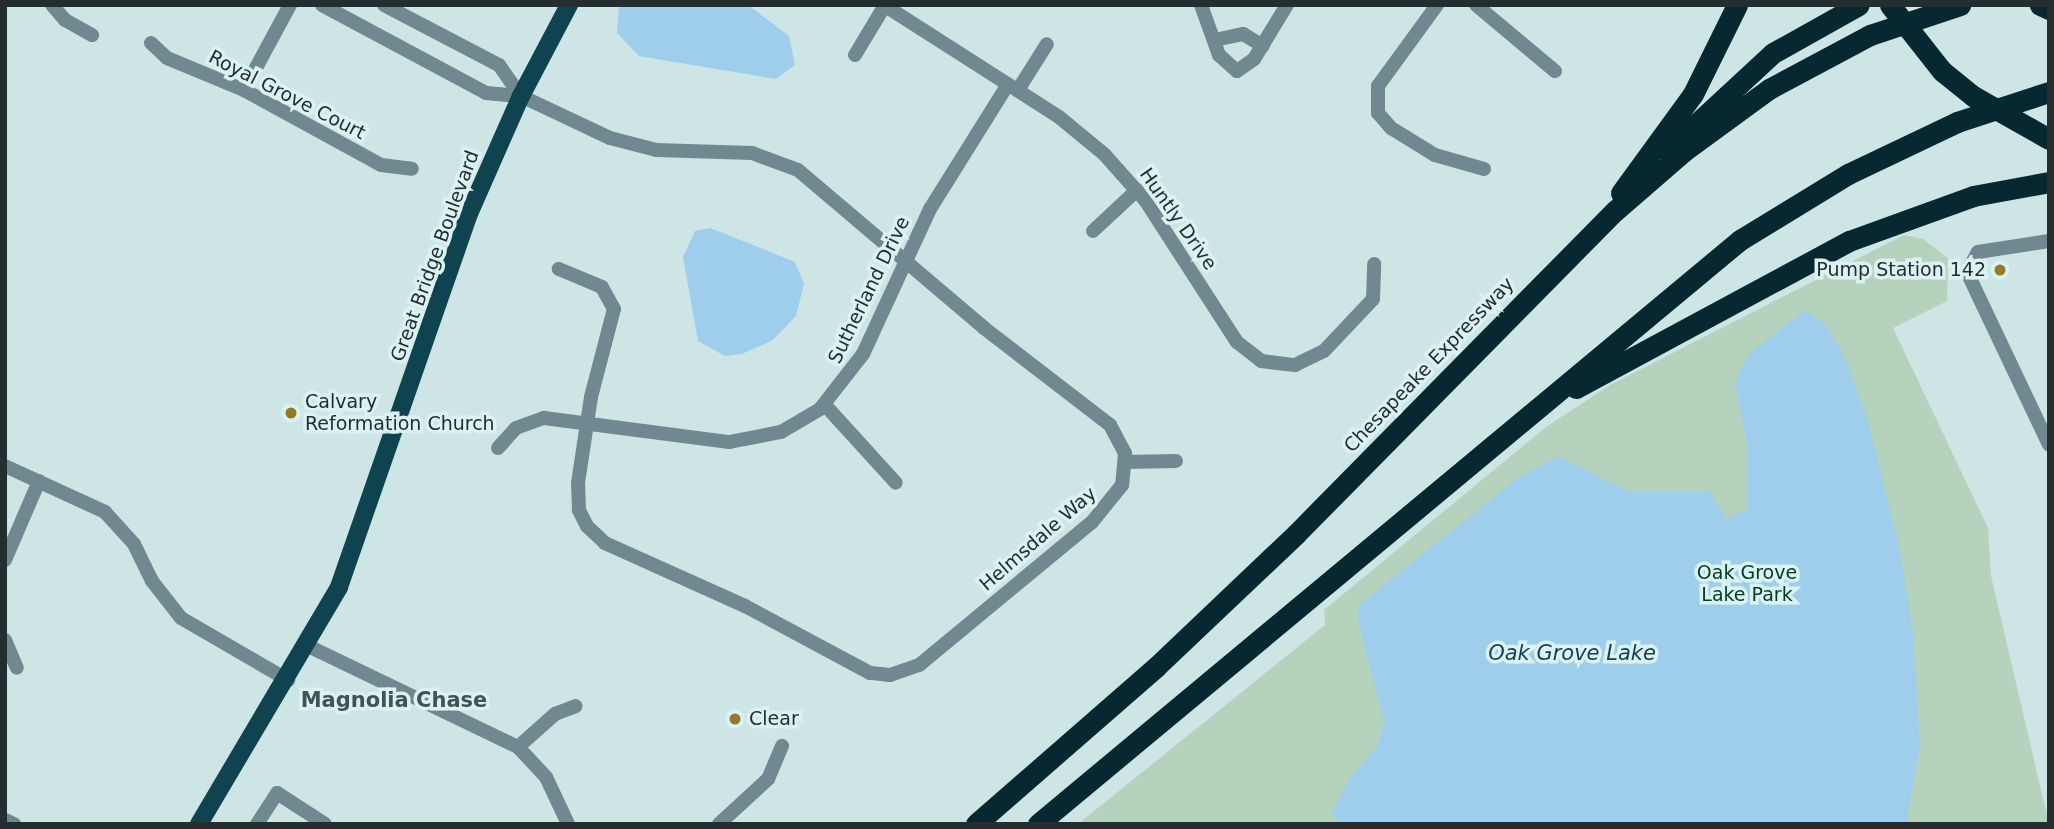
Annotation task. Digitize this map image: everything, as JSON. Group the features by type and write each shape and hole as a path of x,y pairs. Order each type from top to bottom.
{"highway":[{"path":"1725,27 1728,5"},
{"path":"1576,247 1693,94 1737,5"},
{"path":"1890,5 1949,77 2007,118 2049,139"},
{"name":"Chesapeake Expressway","path":"975,824 1157,666 1296,534 1576,247 1684,151 1769,89 1870,35 1960,5"},
{"path":"2040,5 2049,9"},
{"path":"1616,210 1740,80 1773,54 1854,8"},
{"path":"1038,824 1760,226 1848,174 1957,122 2049,92"},
{"path":"1535,412 1849,241 1973,196 2049,182"}],"main road":[{"name":"Great Bridge Boulevard","path":"201,823 308,646 357,544 462,232 521,96 569,5"}],"street":[{"path":"52,5 65,20 92,35"},
{"path":"244,90 290,5"},
{"path":"322,5 486,93 521,96 637,147 736,150 780,162 826,189 906,260 1110,425 1125,462 1176,461"},
{"path":"384,5 499,65 521,96"},
{"path":"855,55 885,5"},
{"name":"Huntly Drive","path":"885,5 1082,134 1137,190 1244,350 1261,361 1288,365 1324,351 1367,307 1377,289 1374,264"},
{"path":"1201,5 1225,65 1237,71 1246,69 1287,5"},
{"path":"1437,5 1378,86 1378,113 1391,128 1435,155 1484,169"},
{"path":"1476,5 1555,71"},
{"path":"1215,40 1243,34 1263,46"},
{"name":"Royal Grove Court","path":"151,43 167,58 244,90 381,165 411,169"},
{"name":"Sutherland Drive","path":"498,448 516,428 537,419 587,422 739,441 780,432 825,405 863,354 934,201 1013,87 1047,44"},
{"path":"1093,231 1137,190"},
{"path":"2049,241 1978,252 1967,272 2049,445"},
{"name":"Helmsdale Way","path":"559,269 602,287 614,309 587,422 577,495 584,521 595,536 745,606 856,667 883,675 919,665 1092,522 1116,497 1125,462"},
{"path":"825,405 896,483"},
{"path":"5,466 86,500 121,527 181,618 288,680"},
{"path":"5,560 39,481"},
{"path":"5,640 17,668"},
{"path":"308,646 518,747 545,777 568,824"},
{"path":"518,747 555,714 576,706"},
{"path":"719,824 768,779 782,746"},
{"path":"257,824 278,793 325,824"},
{"path":"5,820 14,824"}],"green space":[{"name":"Oak Grove Lake","path":"1904,235 1923,239 1948,258 1947,301 1893,328 1988,528 1991,576 2049,824 1078,824 1325,625 1324,610 1546,427 1610,385"}],"water":[{"path":"619,5 748,5 789,36 795,65 776,79 639,56 617,33"},
{"path":"710,228 795,262 804,284 796,316 773,340 742,354 725,356 698,341 683,257 695,231"},
{"name":"Oak Grove Lake","path":"1805,310 1827,326 1845,358 1867,417 1901,556 1913,633 1920,746 1906,824 1339,824 1332,812 1351,777 1379,744 1384,720 1358,620 1359,605 1517,479 1558,456 1629,492 1710,492 1727,519 1747,509 1747,443 1735,384 1748,355"}],"place":[{"name":"Pump Station 142","path":"2000,270"},
{"name":"Calvary Reformation Church","path":"291,413"},
{"name":"Clear","path":"735,719"}],"district":[{"name":"Magnolia Chase","path":"394,700"}],"park label":[{"name":"Oak Grove Lake Park","path":"1747,584"}]}
